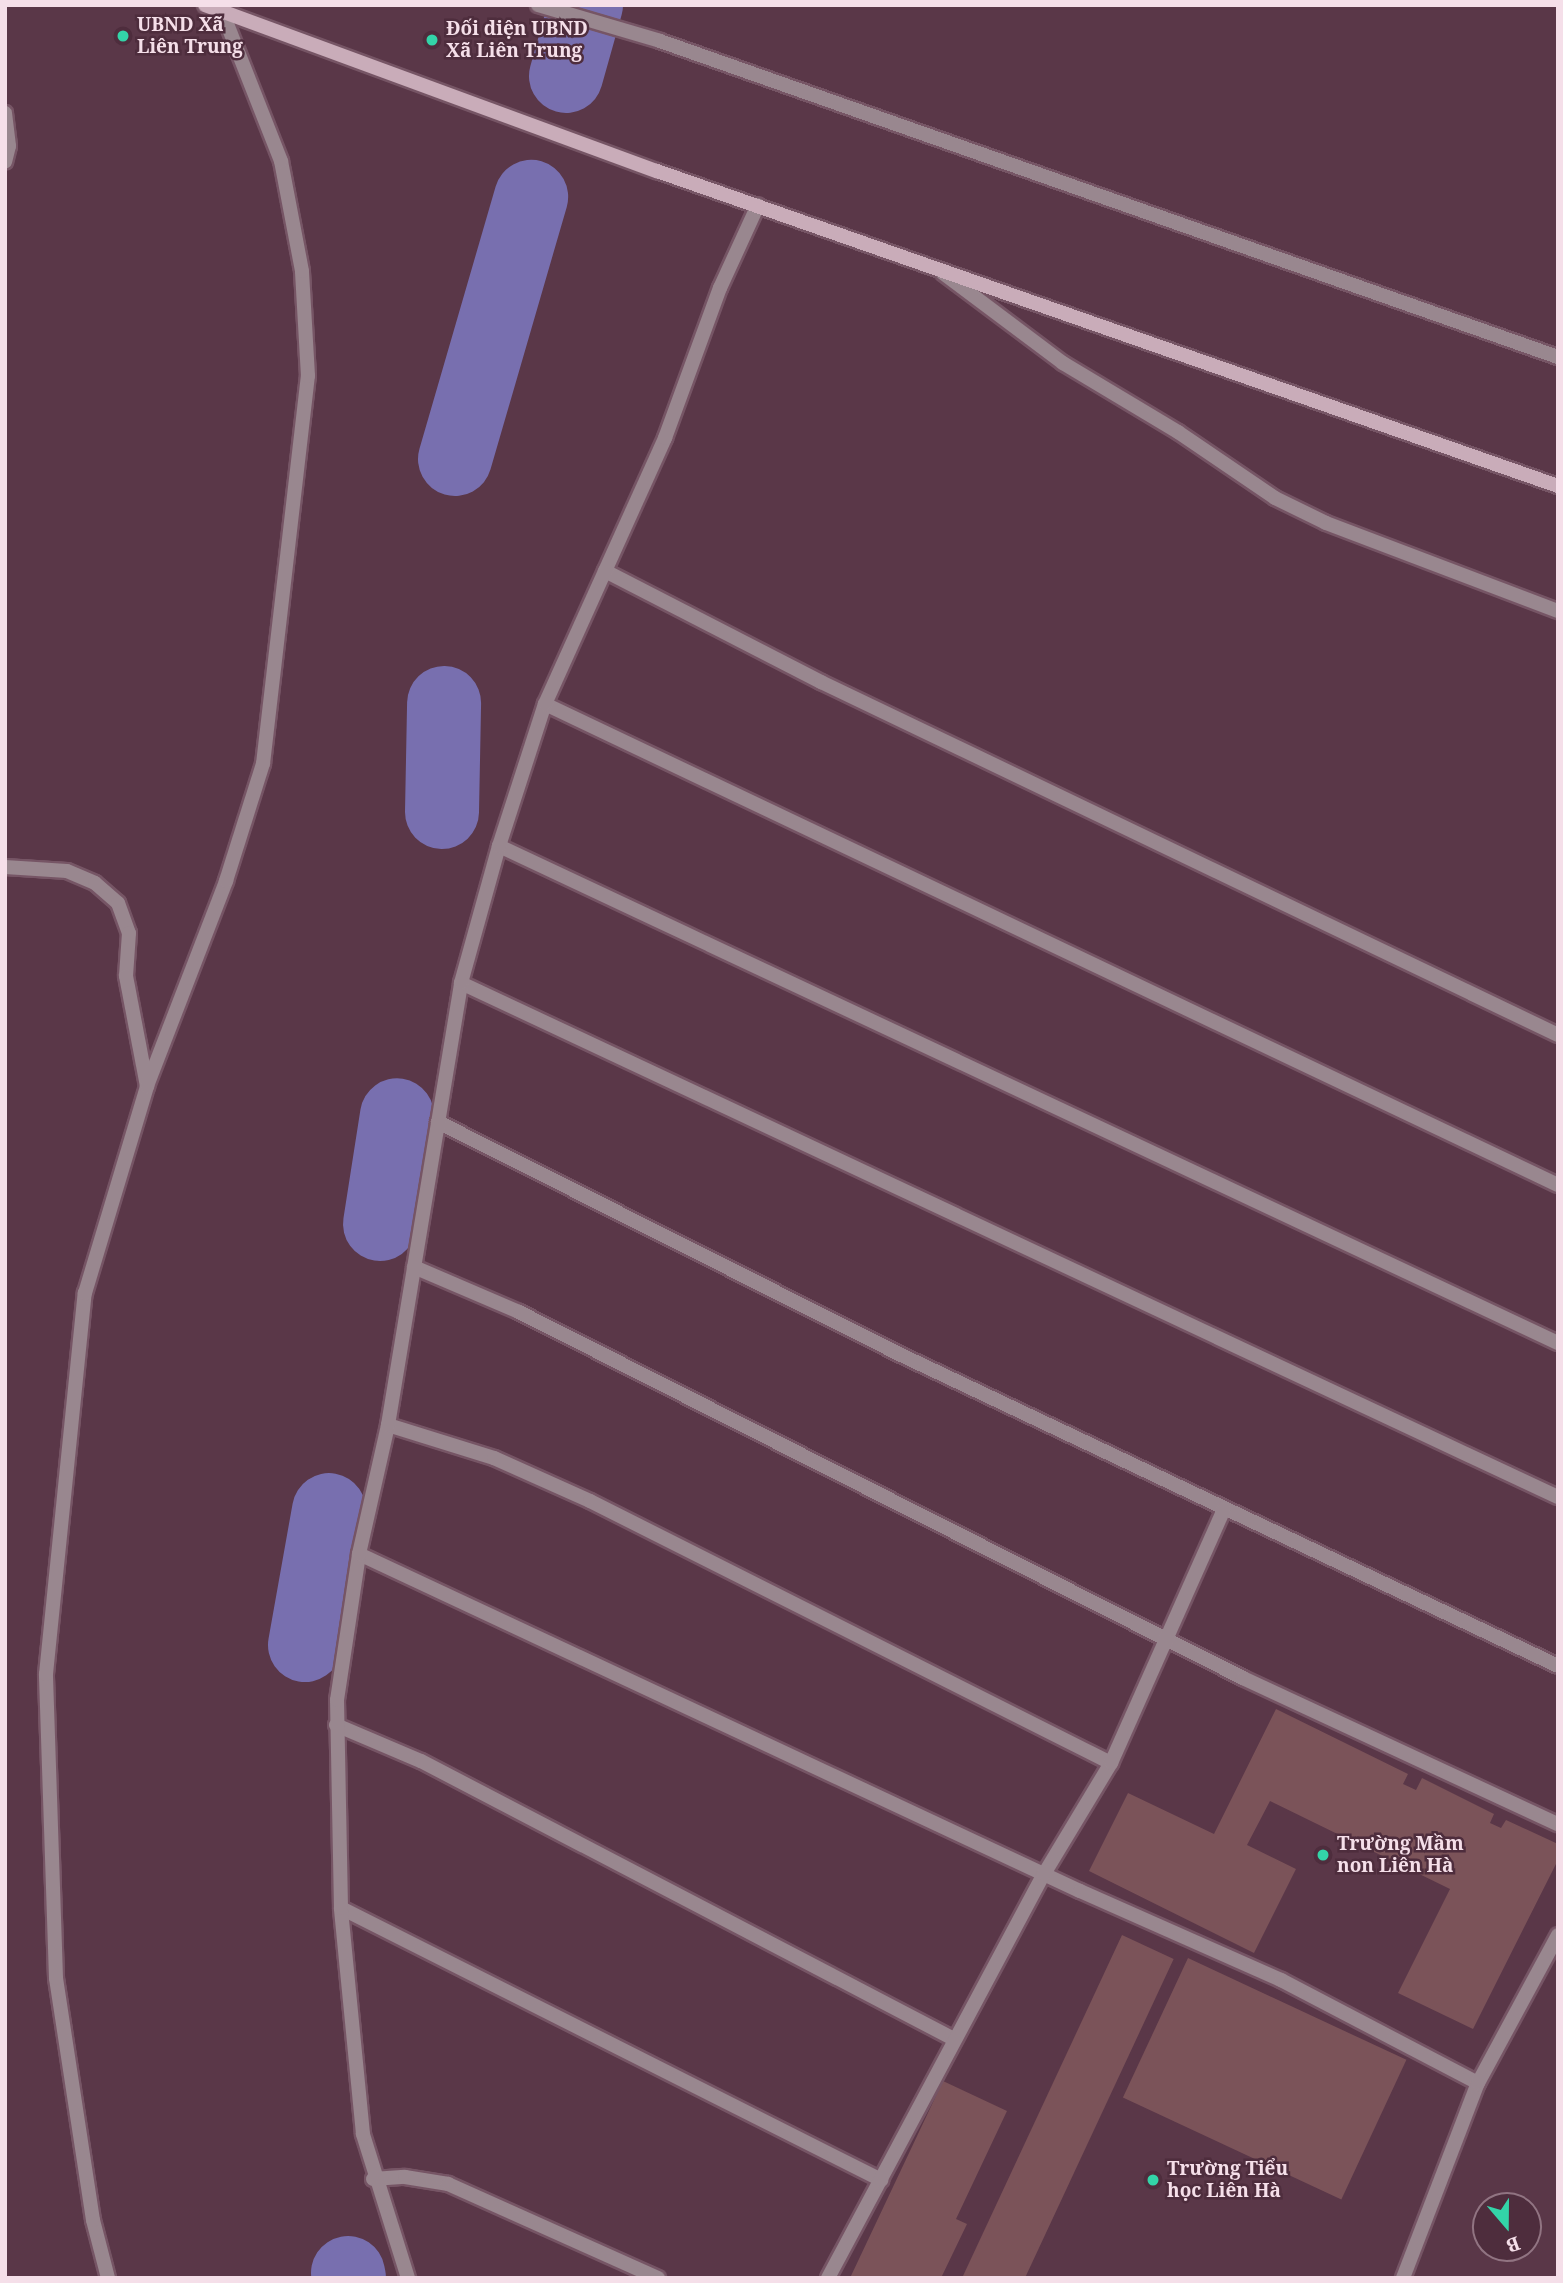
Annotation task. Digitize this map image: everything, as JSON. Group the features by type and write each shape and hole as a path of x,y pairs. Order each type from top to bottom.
{"main road":[{"path":"205,5 758,205 1558,486"}],"street":[{"path":"538,5 660,40 1558,358"},
{"path":"108,2278 93,2220 55,1979 46,1674 85,1293 147,1086 226,881 263,764 309,376 302,271 281,161 222,11"},
{"path":"5,113 9,146 5,162"},
{"path":"408,2278 373,2179 357,2099 341,1908 336,1725 359,1554 388,1425 461,983 499,846 545,704 665,438 720,288 758,205"},
{"path":"936,267 1063,363 1178,432 1275,498 1325,523 1558,611"},
{"path":"605,571 821,682 1558,1035"},
{"path":"545,704 1558,1185"},
{"path":"499,846 1558,1343"},
{"path":"5,867 68,871 95,883 118,903 129,933 126,976 147,1086"},
{"path":"461,983 1558,1497"},
{"path":"438,1122 899,1354 1558,1666"},
{"path":"414,1267 519,1312 1165,1639 1558,1824"},
{"path":"388,1425 494,1458 590,1501 1111,1763"},
{"path":"828,2278 954,2039 1045,1874 1111,1763 1224,1509"},
{"path":"359,1554 1045,1874 1281,1980 1478,2083"},
{"path":"336,1725 433,1768 954,2039"},
{"path":"341,1908 881,2180"},
{"path":"1403,2278 1478,2083 1558,1935"},
{"path":"373,2179 405,2177 448,2184 658,2278"}],"building":[{"path":"1276,1709 1408,1774 1403,1784 1416,1790 1422,1778 1494,1814 1490,1823 1501,1828 1506,1820 1558,1844 1558,1860 1473,2029 1398,1993 1450,1889 1270,1801 1247,1845 1296,1869 1254,1953 1089,1871 1128,1793 1214,1834"},
{"path":"1122,1935 1174,1959 1025,2278 962,2278"},
{"path":"1188,1958 1406,2060 1341,2199 1123,2098"},
{"path":"943,2081 1007,2111 956,2219 967,2224 941,2278 850,2278"}],"waterway":[{"path":"566,76 586,5"},
{"path":"455,459 531,197"},
{"path":"442,812 444,703"},
{"path":"380,1224 397,1115"},
{"path":"305,1645 329,1510"},
{"path":"348,2273 349,2278"}],"place":[{"name":"UBND Xã Liên Trung","path":"123,36"},
{"name":"Đối diện UBND Xã Liên Trung","path":"432,40"},
{"name":"Trường Mầm non Liên Hà","path":"1323,1855"},
{"name":"Trường Tiểu học Liên Hà","path":"1153,2180"}]}
